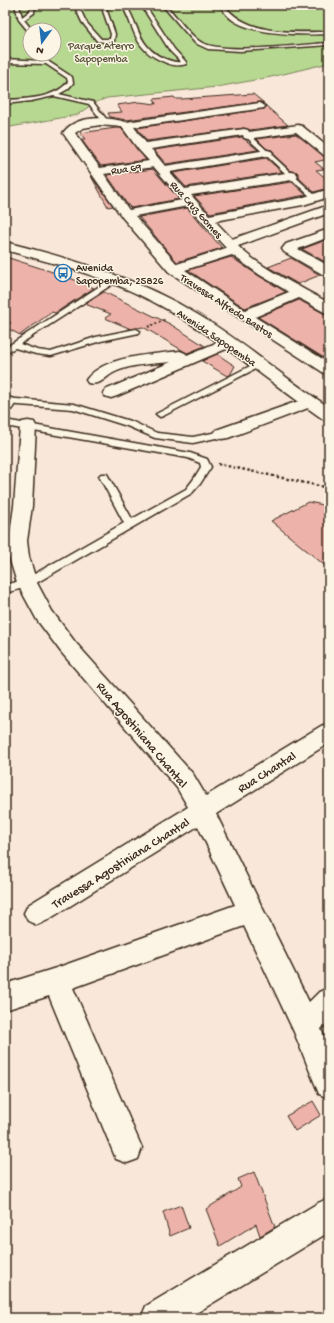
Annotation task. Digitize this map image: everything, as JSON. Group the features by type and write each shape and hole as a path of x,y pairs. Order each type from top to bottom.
{"main road":[{"name":"Avenida Sapopemba","path":"6,247 81,267 152,296 180,311 228,343 329,415"}],"street":[{"path":"105,121 126,125 260,106"},
{"path":"223,111 246,134"},
{"path":"286,120 329,154"},
{"name":"Travessa Alfredo Bastos","path":"105,121 76,126 71,129 69,133 126,214 174,269 244,316 327,366"},
{"name":"Rua Cruz Gomes","path":"126,125 142,147 232,247 251,264 329,309"},
{"path":"142,147 298,128"},
{"name":"Rua 69","path":"97,172 267,153"},
{"path":"126,214 187,198 292,176"},
{"path":"206,219 315,198 329,193"},
{"path":"174,269 329,209"},
{"path":"329,233 289,248 290,251 329,272"},
{"path":"244,316 301,292"},
{"path":"111,393 228,343"},
{"path":"94,380 107,370 125,363 197,355"},
{"path":"222,434 310,402"},
{"name":"Rua Agostiniana Chantal","path":"28,426 23,506 18,541 19,557 27,583 44,615 64,641 185,781 202,810 305,1025 329,1082"},
{"name":"Rua Chantal","path":"202,810 329,732"},
{"name":"Travessa Agostiniana Chantal","path":"37,913 202,810"},
{"path":"5,997 56,981 250,912"},
{"path":"56,981 127,1148"},
{"path":"305,1025 329,1002"},
{"path":"158,1318 329,1214"}],"lane":[{"path":"16,5 21,20 32,12 33,5"},
{"path":"76,5 84,22 99,40 110,41 113,34 103,5"},
{"path":"124,5 143,47 164,60 176,64 184,63 172,50 143,5"},
{"path":"164,5 197,42 208,48 240,50 329,44"},
{"path":"222,5 227,14 246,25 276,31 329,33"},
{"path":"229,5 239,19 249,23 282,29 329,29"},
{"path":"5,61 22,56"},
{"path":"5,61 47,63 69,77 70,82 68,86 53,94 38,98 5,102"},
{"path":"53,94 91,103 105,121"},
{"path":"246,134 315,198"},
{"path":"5,351 116,280"},
{"path":"14,345 36,352 51,354 99,339 136,331"},
{"path":"160,414 259,365"},
{"path":"6,403 74,407 130,424 155,435 193,440 222,434"},
{"path":"5,423 195,457 204,462 206,467 189,491 27,583 5,589"},
{"path":"155,435 166,451"},
{"path":"104,476 130,525"}],"path":[{"path":"136,331 148,328 180,311"},
{"path":"204,462 329,488"}],"green space":[{"name":"Parque Aterro Sapopemba","path":"5,5 329,5 329,63 271,77 217,87 107,98 94,103 77,115 5,128"}],"building":[{"path":"253,94 264,103 260,102 126,120 110,117 108,113 122,112 117,105 139,102 156,104 154,99 174,97 176,99 182,99"},
{"path":"266,106 288,125 250,130 244,128 147,141 137,128 264,109"},
{"path":"121,128 146,160 101,166 81,139 85,139 80,133"},
{"path":"296,134 329,159 315,162 324,169 316,170 329,181 329,188 314,192 299,178 297,172 291,171 274,155 272,150 267,149 257,139"},
{"path":"242,137 258,150 166,164 154,150"},
{"path":"266,158 282,172 186,187 173,173"},
{"path":"153,169 179,199 131,208 107,175"},
{"path":"91,176 113,206 108,207"},
{"path":"292,182 306,195 210,213 194,196"},
{"path":"187,208 222,248 177,262 139,217"},
{"path":"329,239 329,264 302,249"},
{"path":"231,257 286,292 245,308 188,270"},
{"path":"9,258 65,276 94,288 55,313 52,312 20,335 5,327 11,323 5,320 5,269"},
{"path":"291,258 320,275 298,284 268,267"},
{"path":"104,292 170,324 205,346 187,353 143,327 131,329 105,318 111,314 85,304"},
{"path":"299,300 323,313 329,314 329,361 258,317"},
{"path":"217,354 235,366 230,375 227,376 202,361"},
{"path":"308,502 329,506 329,569 271,521"},
{"path":"313,1101 321,1115 295,1131 286,1116"},
{"path":"254,1172 275,1227 260,1236 256,1224 220,1246 206,1209 241,1187 238,1179"},
{"path":"181,1205 189,1228 170,1236 163,1212"}],"place":[{"name":"Avenida Sapopemba, 25826","path":"63,273"}]}
